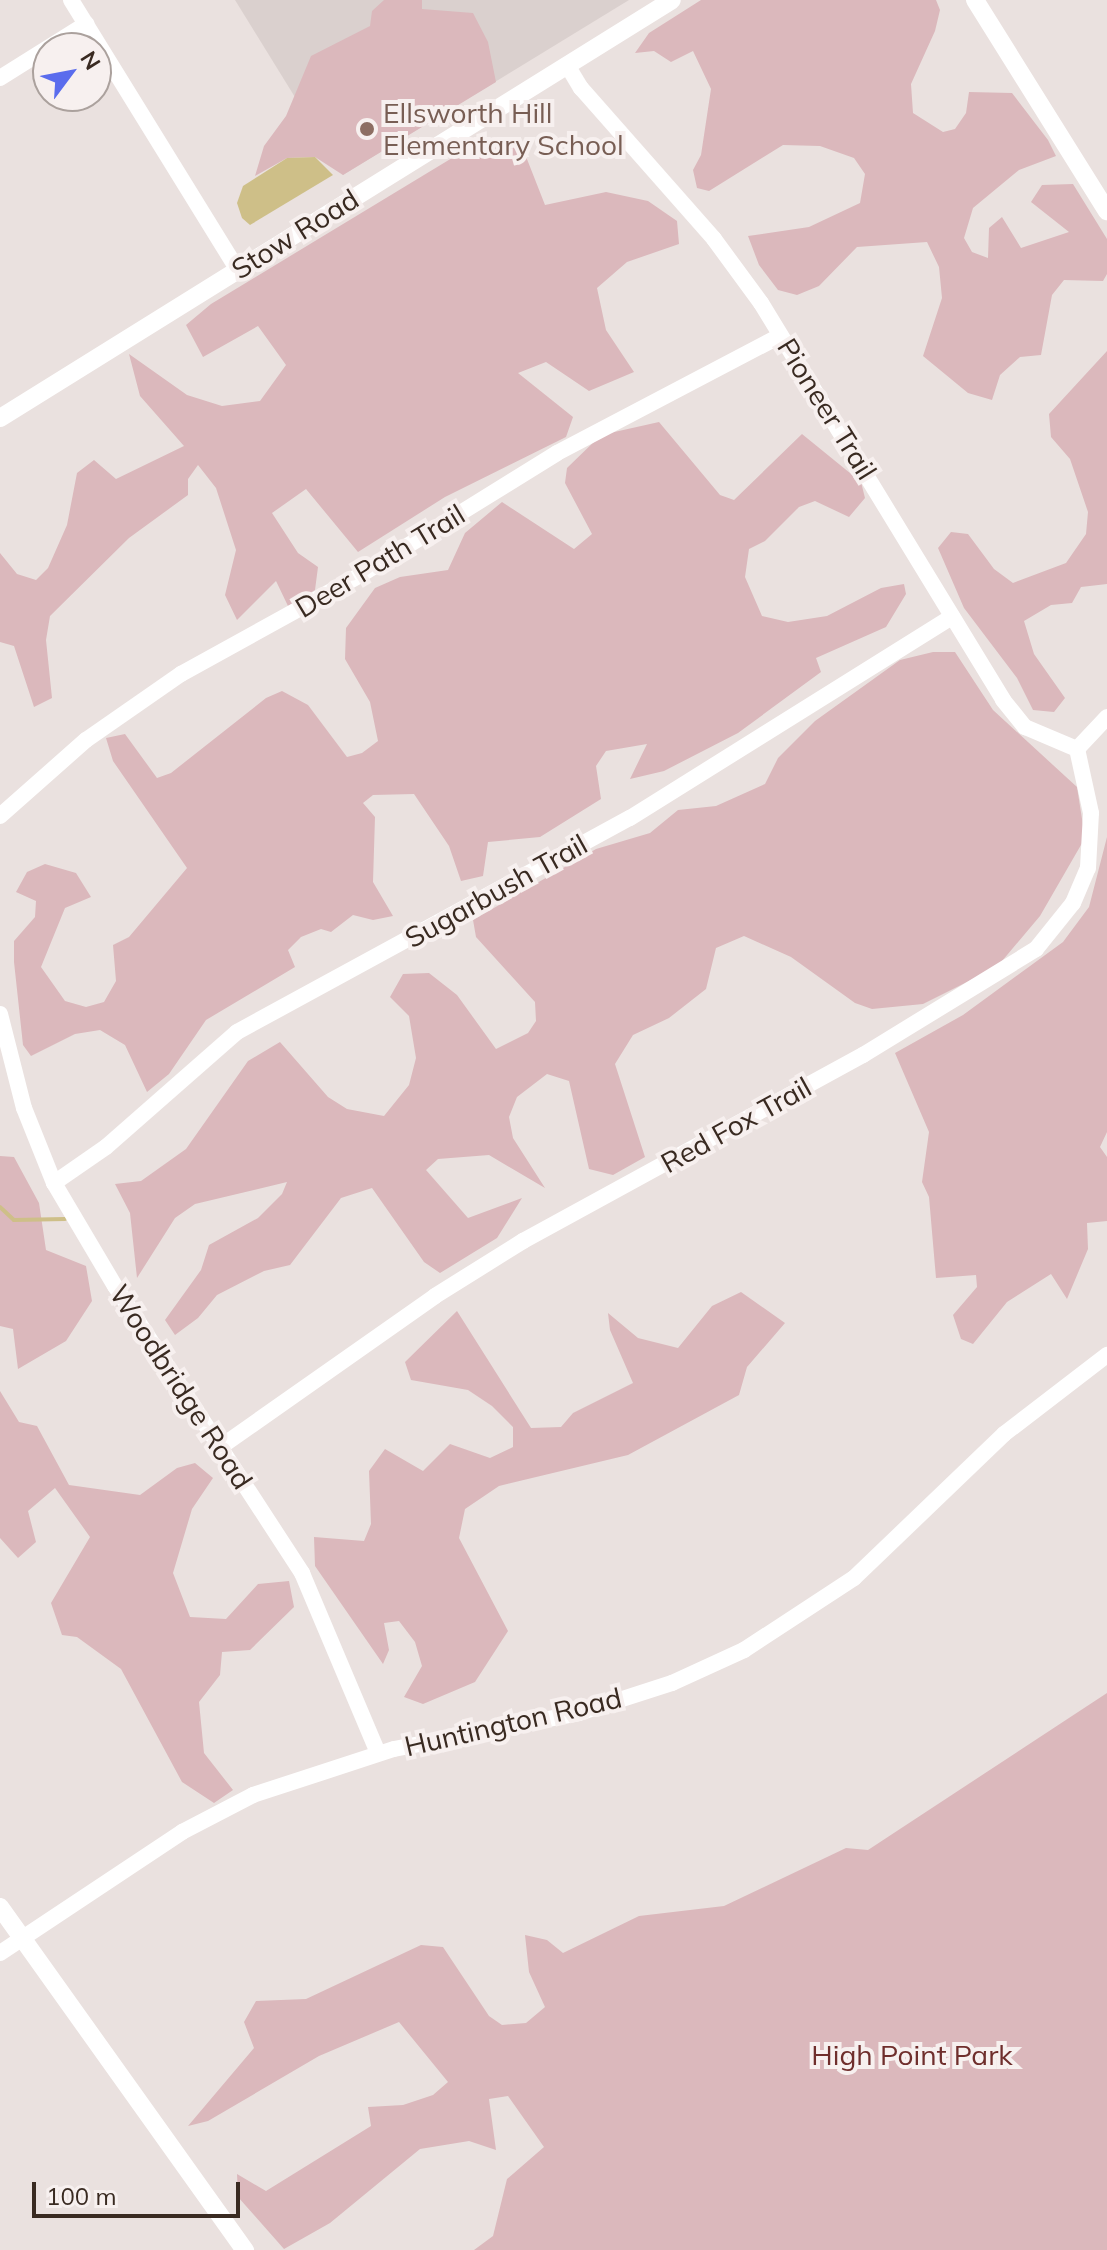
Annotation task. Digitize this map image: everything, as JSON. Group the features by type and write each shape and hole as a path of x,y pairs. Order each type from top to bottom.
{"street":[{"path":"71,0 238,270"},
{"name":"Stow Road","path":"0,418 672,0"},
{"path":"975,0 1107,211"},
{"path":"0,78 86,24"},
{"name":"Pioneer Trail","path":"567,65 581,88 714,239 780,336 952,617 1025,727 1077,749"},
{"name":"Deer Path Trail","path":"0,816 86,740 181,674 362,574 557,453 780,336"},
{"name":"Sugarbush Trail","path":"54,1183 106,1147 237,1032 630,818 952,617"},
{"path":"1077,749 1107,717"},
{"name":"Red Fox Trail","path":"219,1448 435,1296 523,1241 863,1055 1028,955 1065,914 1088,868 1091,813 1077,749"},
{"name":"Woodbridge Road","path":"0,1014 24,1108 54,1183 219,1448 302,1573 378,1753"},
{"name":"Huntington Road","path":"0,1953 218,1812 297,1778 378,1753 579,1713 672,1683 744,1650 854,1578 1004,1434 1107,1355"},
{"path":"0,1907 244,2250"}],"shaded area":[{"name":"Ellsworth Hill Elementary School","path":"235,0 629,0 343,175"},
{"path":"315,157 333,175 250,225 242,218 237,203 243,186 287,158"}],"green space":[{"name":"Ellsworth Hill Elementary School","path":"384,0 422,0 422,9 473,13 488,42 496,82 343,175 315,157 287,158 255,176 264,146 286,116 311,56 370,26 372,11"},
{"path":"701,0 936,0 940,10 935,31 911,84 913,113 943,132 955,129 966,113 969,92 1012,93 1048,140 1056,156 1019,170 973,208 964,238 972,252 988,258 989,228 1002,217 1021,248 1069,232 1031,202 1042,185 1073,184 1107,239 1107,274 1103,281 1064,280 1052,295 1041,355 1020,357 1000,375 992,400 968,393 923,356 942,298 939,267 927,242 857,247 819,286 797,295 778,290 759,265 748,236 809,227 860,203 865,174 854,158 820,146 783,145 709,191 697,188 693,170 701,155 711,89 693,51 671,62 654,51 635,53 649,33"},
{"path":"495,138 525,154 545,205 606,192 648,201 677,221 679,244 627,262 597,288 606,330 634,372 589,391 546,362 518,373 573,417 566,437 445,497 358,552 306,489 272,513 298,553 318,567 315,590 288,606 276,581 237,620 225,595 236,550 216,488 198,465 188,479 188,495 129,538 50,616 46,640 52,698 34,707 14,646 0,642 0,553 17,574 36,580 48,568 67,525 77,473 94,460 116,479 184,446 140,396 129,354 187,395 222,406 260,401 286,365 258,326 203,357 186,325 211,304 457,155"},
{"path":"1107,351 1107,584 1081,587 1072,603 1051,605 1024,621 1034,654 1065,698 1054,712 1033,710 1017,678 964,608 938,548 951,532 968,534 994,569 1013,583 1066,563 1086,534 1088,512 1070,459 1051,437 1049,414"},
{"path":"659,422 720,495 734,500 802,434 861,482 865,498 849,517 815,501 799,507 765,541 749,549 745,577 762,616 788,622 827,616 881,588 904,584 906,594 886,627 816,658 821,672 738,733 664,771 630,779 647,744 606,751 596,766 601,799 540,837 488,842 483,876 461,881 449,846 414,794 373,795 363,803 375,817 373,882 393,916 373,920 353,915 331,932 321,929 301,937 288,950 295,967 206,1020 169,1074 147,1092 125,1045 100,1030 75,1034 31,1056 23,1045 14,962 14,941 35,917 36,901 16,892 27,872 45,864 76,873 91,897 65,908 41,967 65,1001 86,1007 104,1002 116,981 113,945 129,937 187,868 113,761 106,738 125,734 157,778 171,773 266,698 282,691 308,705 347,757 362,753 378,741 370,702 345,659 346,628 375,588 400,577 448,570 465,533 502,502 574,549 592,534 565,483 567,468 601,435"},
{"path":"933,652 955,652 993,710 1077,787 1085,838 1040,916 997,967 923,1004 872,1009 855,1003 791,957 744,936 716,948 706,989 669,1018 633,1035 615,1064 645,1157 613,1175 589,1169 569,1081 547,1074 517,1097 509,1117 513,1138 545,1188 489,1155 438,1159 426,1170 468,1218 522,1198 497,1238 440,1273 424,1262 372,1188 341,1198 290,1265 264,1271 217,1295 198,1318 175,1335 165,1320 201,1270 209,1245 258,1218 282,1194 287,1182 195,1204 175,1218 137,1278 130,1213 115,1184 141,1181 186,1149 248,1061 280,1042 328,1097 347,1109 384,1116 409,1085 416,1058 409,1016 390,997 403,974 429,973 457,995 496,1049 528,1033 536,1021 535,1002 476,937 473,920 596,849 650,833 678,810 716,806 765,784 778,758 815,721 900,660"},
{"path":"1107,837 1107,1132 1100,1147 1107,1157 1107,1221 1087,1223 1088,1249 1067,1299 1051,1274 1007,1302 973,1344 961,1339 953,1315 977,1287 976,1275 936,1278 929,1197 922,1182 929,1132 895,1053 963,1015 1063,942 1089,907"},
{"path":"0,1156 14,1157 39,1203 46,1250 86,1266 92,1301 66,1341 18,1369 13,1329 0,1326"},
{"path":"741,1292 785,1323 747,1367 739,1395 628,1455 499,1486 465,1509 459,1538 508,1631 475,1682 423,1704 404,1697 422,1666 415,1642 399,1621 384,1623 389,1650 383,1664 315,1566 314,1537 364,1541 371,1524 369,1471 385,1449 423,1471 450,1444 490,1458 513,1447 513,1427 492,1406 468,1390 411,1380 405,1362 457,1311 531,1428 561,1427 573,1413 633,1383 610,1330 608,1313 638,1338 678,1348 712,1306"},
{"path":"0,1391 19,1422 37,1426 69,1485 140,1495 177,1468 195,1463 213,1478 192,1509 173,1573 190,1617 226,1619 258,1584 289,1581 294,1607 250,1650 222,1652 220,1675 199,1702 204,1753 233,1790 214,1803 182,1782 121,1669 77,1637 62,1635 51,1603 90,1537 55,1488 28,1511 36,1542 18,1558 0,1538"},
{"name":"High Point Park","path":"1107,1693 1107,2250 474,2250 493,2236 507,2179 544,2147 508,2096 489,2099 496,2150 469,2141 420,2149 330,2223 284,2249 238,2197 237,2174 266,2191 371,2126 368,2107 403,2105 433,2095 448,2082 399,2022 319,2056 208,2121 188,2126 254,2048 244,2022 256,2001 306,1999 421,1945 443,1947 489,2016 502,2025 526,2023 545,2007 529,1972 525,1935 547,1940 563,1953 639,1916 724,1906 846,1848 868,1850"}],"waterway":[{"path":"0,1207 14,1220 65,1219"}],"place":[{"name":"Ellsworth Hill Elementary School","path":"367,129"}]}
